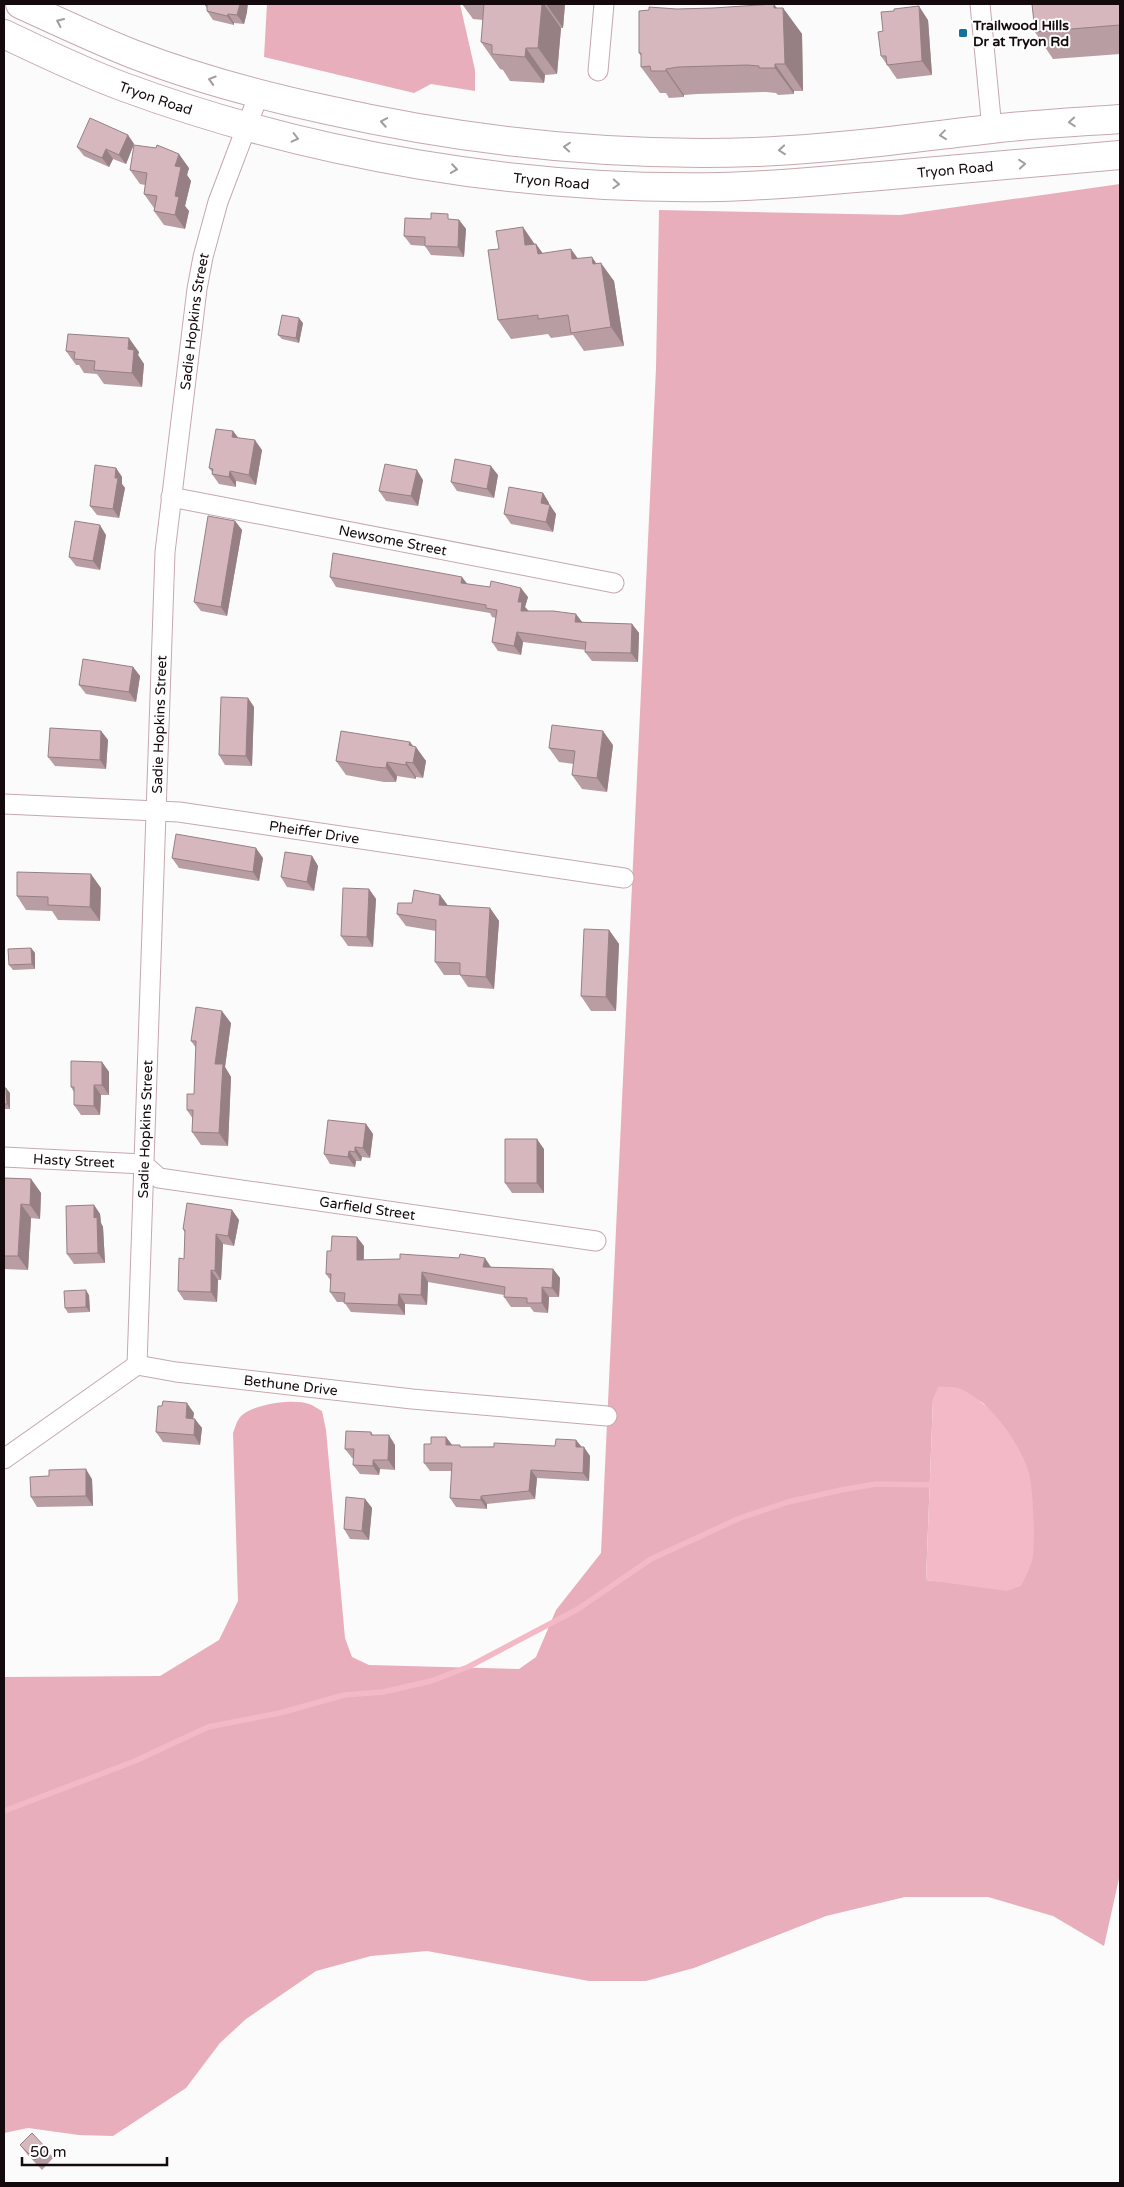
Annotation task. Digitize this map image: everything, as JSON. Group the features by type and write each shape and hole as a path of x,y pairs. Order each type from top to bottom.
{"main road":[{"path":"20,4 134,54 258,94 380,122 503,141 602,149 758,152 992,129 1120,119"},
{"name":"Tryon Road","path":"4,34 122,86 198,112 373,156 498,175 655,186 717,187 1120,155"},
{"path":"798,182 867,164 961,154 979,148 992,129"}],"street":[{"path":"598,70 604,4"},
{"path":"980,4 992,129"},
{"name":"Sadie Hopkins Street","path":"137,1365 157,810 161,619 165,552 203,257 226,178 248,126 258,94"},
{"name":"Newsome Street","path":"171,497 614,583"},
{"name":"Pheiffer Drive","path":"4,804 157,810 624,878"},
{"name":"Hasty Street","path":"4,1157 143,1164"},
{"name":"Garfield Street","path":"143,1164 158,1178 596,1241"},
{"path":"4,1459 137,1365"},
{"name":"Bethune Drive","path":"137,1365 176,1372 412,1399 607,1416"}],"shaded area":[{"path":"267,4 460,4 475,70 475,91 431,84 414,93 264,57"},
{"path":"1120,184 1120,1874 1104,1946 1053,1916 988,1897 905,1897 826,1916 694,1968 646,1981 589,1981 427,1951 371,1956 316,1971 246,2019 220,2043 186,2088 113,2136 79,2135 28,2128 4,2133 4,1677 160,1676 219,1640 238,1601 233,1433 241,1416 264,1405 284,1402 302,1402 322,1411 326,1430 345,1638 352,1657 369,1665 519,1669 536,1657 556,1610 601,1553 656,368 659,210 900,215","holes":["959,1389 983,1403 1000,1422 963,1584 926,1580 933,1399"]},
{"path":"938,1387 961,1389 983,1404 1003,1425 1019,1448 1029,1473 1034,1517 1032,1561 1021,1586 1007,1591 926,1580 933,1399"}],"building":[{"path":"205,4 240,4 237,15 228,14 227,16 207,11 207,5"},
{"path":"484,4 542,4 538,48 526,48 525,57 492,54 492,45 481,42"},
{"path":"774,4 774,8 783,8 785,64 775,64 775,68 759,68 759,66 747,65 678,67 666,69 666,71 651,71 650,66 641,67 639,11 649,10 649,7 677,9"},
{"path":"1032,4 1120,4 1120,25 1035,32"},
{"path":"919,6 922,61 887,65 886,56 881,56 878,32 883,31 881,12"},
{"path":"90,118 128,135 119,155 106,149 102,158 77,147"},
{"path":"134,145 156,148 157,145 179,154 175,166 181,167 175,196 179,197 175,215 154,211 157,196 144,194 147,173 130,170"},
{"path":"431,213 448,214 448,219 459,220 458,247 425,246 425,237 404,236 405,218 431,219"},
{"path":"523,227 525,245 536,244 538,254 571,249 572,259 592,257 593,264 601,263 611,327 571,333 568,315 538,319 538,315 498,320 488,250 499,249 496,231"},
{"path":"282,315 299,318 296,338 278,335"},
{"path":"68,334 129,338 128,349 134,350 132,373 94,370 95,361 74,359 75,352 66,351"},
{"path":"216,429 233,431 232,437 255,440 249,475 230,471 229,477 212,474 213,469 209,468"},
{"path":"455,459 491,466 487,489 451,482"},
{"path":"385,464 417,470 411,496 379,491"},
{"path":"95,465 116,468 115,478 118,478 113,509 90,506"},
{"path":"509,487 543,493 541,503 550,505 546,522 504,514"},
{"path":"208,516 235,521 221,607 194,602"},
{"path":"75,521 100,525 93,561 69,557"},
{"path":"333,553 462,577 461,583 490,587 491,581 521,588 518,602 522,602 521,611 553,611 576,614 575,622 632,624 631,653 585,652 586,642 517,632 514,646 492,642 497,610 486,608 486,605 330,577"},
{"path":"83,659 133,667 129,692 79,685"},
{"path":"221,697 248,698 246,756 219,755"},
{"path":"552,725 603,731 597,778 572,775 575,751 549,748"},
{"path":"50,728 101,731 100,760 48,757"},
{"path":"341,731 410,742 409,745 416,747 413,763 406,762 406,765 387,762 386,768 336,761"},
{"path":"176,834 256,848 253,872 172,858"},
{"path":"285,852 312,856 307,882 281,877"},
{"path":"17,872 91,874 90,907 48,905 48,897 17,896"},
{"path":"343,888 369,889 367,937 341,936"},
{"path":"414,890 440,895 439,905 490,908 486,977 460,975 460,963 435,962 436,920 397,914 398,903 412,903"},
{"path":"584,929 609,930 606,997 581,996"},
{"path":"31,948 32,964 9,965 8,949"},
{"path":"196,1007 222,1011 215,1064 223,1064 219,1133 192,1132 193,1110 187,1110 187,1094 194,1094 196,1041 191,1041"},
{"path":"71,1061 102,1062 102,1085 94,1085 94,1106 74,1105 74,1087 71,1087"},
{"path":"4,1088 6,1088 7,1104 4,1104"},
{"path":"328,1120 366,1124 363,1148 355,1147 355,1152 349,1151 348,1157 324,1154"},
{"path":"505,1139 537,1139 537,1183 505,1183"},
{"path":"4,1178 31,1179 30,1205 21,1204 18,1256 4,1256"},
{"path":"187,1203 232,1210 228,1236 216,1234 215,1271 211,1270 211,1292 178,1291 179,1258 184,1259 185,1230 183,1229"},
{"path":"94,1205 94,1218 97,1217 98,1253 67,1254 66,1206"},
{"path":"332,1236 357,1237 357,1260 400,1259 400,1254 459,1258 460,1254 485,1258 483,1267 553,1269 552,1288 542,1287 542,1303 527,1303 527,1298 504,1297 505,1287 422,1272 421,1295 399,1294 398,1305 344,1303 345,1293 330,1292 331,1274 326,1274 327,1251 331,1251"},
{"path":"86,1290 86,1307 65,1308 64,1291"},
{"path":"163,1401 187,1403 186,1418 195,1419 194,1435 156,1432 158,1406 162,1406"},
{"path":"346,1431 371,1432 371,1435 389,1435 388,1460 373,1460 373,1466 353,1465 354,1449 345,1449"},
{"path":"431,1437 446,1437 446,1445 460,1445 460,1447 494,1447 494,1443 555,1446 556,1439 576,1440 576,1447 584,1447 583,1473 531,1470 529,1491 481,1496 481,1500 450,1498 452,1463 424,1463 424,1444 431,1444"},
{"path":"86,1469 86,1496 31,1497 30,1477 49,1476 49,1470"},
{"path":"346,1497 365,1499 362,1531 344,1529"},
{"path":"32,2133 47,2149 35,2160 20,2145"}],"waterway":[{"path":"4,1811 135,1761 208,1727 280,1713 344,1695 383,1692 431,1681 468,1667 578,1609 651,1559 740,1518 788,1502 876,1484 936,1485"}],"place":[{"name":"Trailwood Hills Dr at Tryon Rd","path":"963,33"}]}
